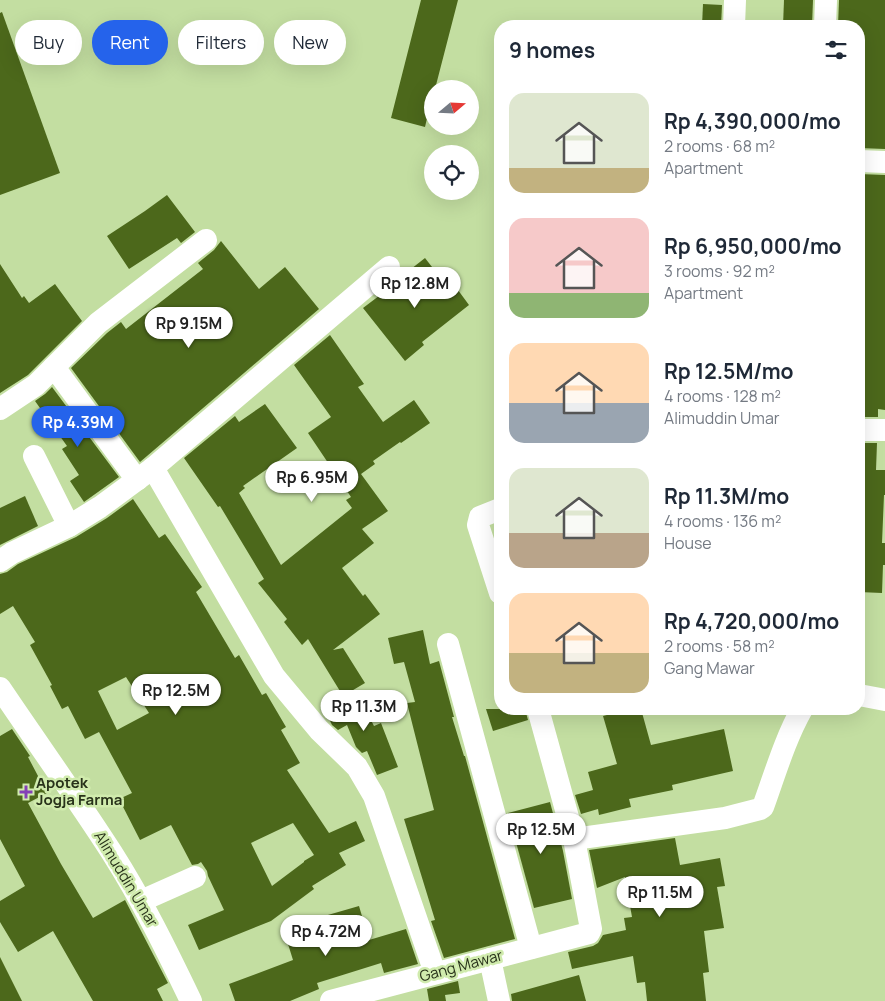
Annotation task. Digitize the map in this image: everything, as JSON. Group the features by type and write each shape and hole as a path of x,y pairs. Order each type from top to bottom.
{"street":[{"path":"734,20 735,0"},
{"path":"825,20 826,0"},
{"path":"865,161 885,162"},
{"path":"0,409 36,385 98,323 206,240"},
{"path":"0,561 12,552 69,526 100,507 145,474 389,267"},
{"path":"54,367 145,474 274,676 319,730 357,767 374,796 435,973"},
{"path":"865,430 885,430"},
{"path":"34,456 69,526"},
{"path":"494,511 480,517 478,525 494,574"},
{"path":"448,644 531,948"},
{"name":"Alimuddin Umar","path":"0,688 112,854 141,901 191,1001"},
{"path":"865,695 885,700"},
{"path":"540,715 574,839 725,818 760,809 763,806 798,715"},
{"name":"Gang Mawar","path":"330,1001 589,933 591,929 574,839"},
{"path":"141,901 194,877"},
{"path":"490,959 499,1001"}],"building":[{"path":"421,0 458,0 437,80 424,80 424,127 391,118"},
{"path":"784,0 813,0 812,20 783,20"},
{"path":"839,0 885,0 885,149 865,148 865,20 838,20"},
{"path":"703,4 722,5 721,20 702,20"},
{"path":"2,12 15,48 15,65 21,65 60,173 0,195 0,13"},
{"path":"865,174 885,175 885,410 878,409 878,417 865,417"},
{"path":"167,195 195,232 181,243 177,238 129,269 107,236"},
{"path":"221,241 259,289 285,267 319,309 140,462 71,368 121,322 126,329 203,269 198,263 214,250"},
{"path":"425,258 450,290 455,286 469,305 422,342 424,345 405,361 363,308 412,271 411,269"},
{"path":"0,264 22,298 24,296 29,303 55,284 82,321 28,375 0,393"},
{"path":"330,335 364,384 358,387 383,422 414,400 430,423 373,461 375,464 361,474 388,511 362,529 374,543 342,568 363,596 365,594 380,614 333,650 343,648 365,683 343,696 308,639 302,645 284,622 287,619 258,583 264,579 220,506 218,507 184,458 235,416 239,422 265,404 297,448 243,486 245,488 239,493 281,565 352,508 346,500 351,497 308,433 331,417 294,365"},
{"path":"52,387 119,477 84,502 70,481 79,475 62,449 67,446 35,401"},
{"path":"865,443 877,443 876,470 885,470 882,543 885,543 885,565 883,565 882,593 865,592"},
{"path":"25,496 38,526 0,545 0,508"},
{"path":"133,499 159,538 165,534 202,587 196,592 235,658 239,655 262,695 266,693 286,727 281,730 300,763 287,770 329,833 356,821 365,841 339,853 346,865 312,886 314,889 271,921 199,950 188,925 224,910 207,871 201,862 192,865 171,825 140,840 119,799 132,793 99,732 85,739 68,706 62,709 50,686 52,685 30,645 35,642 13,606 0,614 0,574 76,537","holes":["126,677 149,713 117,730 98,691","293,823 314,855 272,886 251,843"]},
{"path":"423,630 430,664 439,661 454,717 452,717 465,756 515,939 444,958 431,921 435,920 404,819 434,810 407,703 415,702 404,662 394,664 388,638"},
{"path":"357,693 374,726 381,723 398,767 377,775 367,751 362,753 356,747 347,725 338,730 332,725 325,710"},
{"path":"486,709 494,709 494,715 527,715 528,720 493,731"},
{"path":"643,715 651,745 724,729 733,771 672,785 673,790 629,799 631,807 599,815 598,809 581,814 575,795 593,790 588,772 617,764 603,716"},
{"path":"12,729 30,756 28,757 47,793 28,803 61,864 93,918 125,900 168,983 157,989 163,1001 93,1001 53,931 18,952 0,922 0,901 25,886 0,839 0,736"},
{"path":"550,802 563,851 572,899 534,908 508,813"},
{"path":"675,838 680,865 720,858 725,886 717,887 724,928 704,931 709,972 703,973 706,1001 647,1001 645,982 637,983 633,956 572,969 568,952 593,946 598,943 603,935 626,930 624,918 632,917 625,877 597,888 589,850"},
{"path":"359,906 369,940 406,929 418,964 384,973 381,963 317,983 319,989 290,1001 235,1001 229,984 293,960 283,928"},
{"path":"0,957 22,1001 0,1001"},
{"path":"579,975 586,1001 512,1001 511,994"},
{"path":"458,981 460,993 445,995 446,1001 429,1001 427,989"}],"place":[{"name":"Apotek Jogja Farma","path":"26,792"}]}
